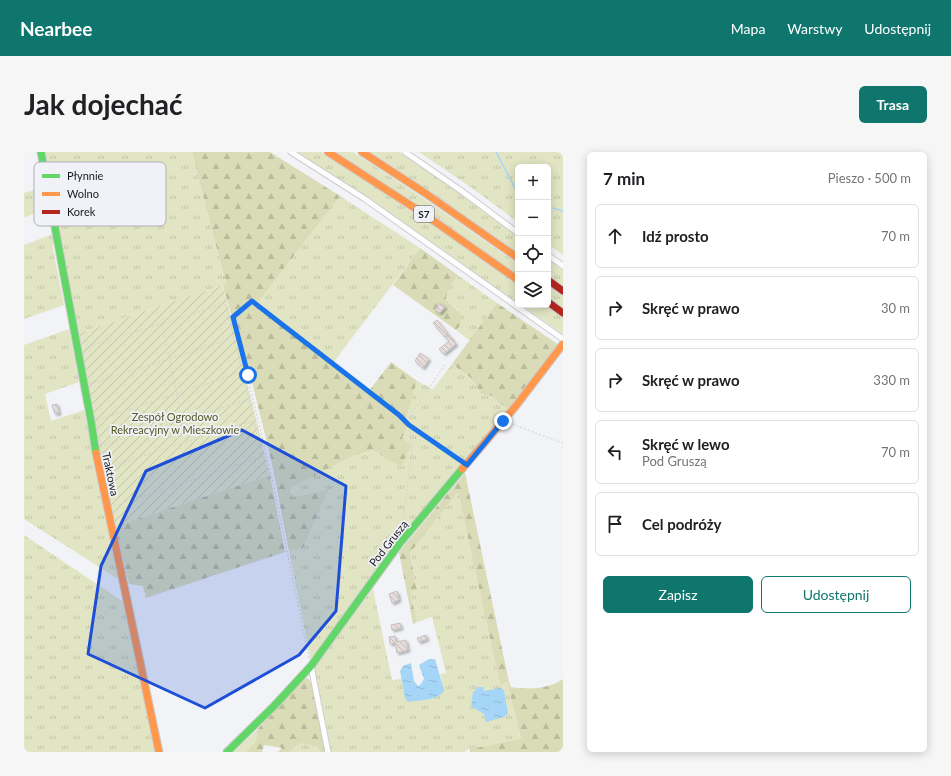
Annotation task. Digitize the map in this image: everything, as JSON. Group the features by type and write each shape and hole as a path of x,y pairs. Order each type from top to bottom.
{"main road":[{"name":"Traktowa","path":"41,152 43,162"},
{"name":"S7","path":"328,152 429,217 515,278"},
{"name":"S7","path":"362,152 425,193 515,256"},
{"name":"Traktowa","path":"55,226 91,421 94,446 129,607 139,664 160,752"},
{"path":"551,282 563,291"},
{"path":"551,304 563,313"},
{"name":"Pod Gruszą","path":"227,752 274,706 311,666 400,543 515,407 563,344"}],"street":[{"path":"291,152 365,199 563,339"},
{"path":"405,152 515,230"},
{"path":"551,257 563,266"},
{"path":"311,666 328,752"}],"path":[{"path":"311,666 272,478 233,317 252,301 399,415 409,425 467,465"},
{"path":"83,352 87,347 224,304 226,305 262,457 113,506"},
{"path":"162,323 182,420"},
{"path":"90,384 234,338"},
{"path":"402,532 412,451 409,419 412,412 446,363"},
{"path":"96,420 243,372"},
{"path":"101,445 249,399"},
{"path":"106,468 210,434 218,430 254,421"},
{"path":"503,421 563,443"},
{"path":"99,433 109,484"}],"highlighted area":[{"path":"242,430 346,486 336,611 299,655 205,708 88,654 101,566 146,471"}],"green space":[{"path":"45,152 192,152 226,284 79,333 58,226 166,226 166,162 47,162"},
{"path":"192,152 270,152 340,196 257,303 369,391 391,362 417,381 406,419 406,430 402,438 411,446 401,467 373,450 353,456 291,488 292,498 329,489 303,548 289,551 271,459 235,314 231,314 223,285 226,284"},
{"path":"295,152 321,152 431,224 515,283 515,301 356,191"},
{"path":"336,152 353,152 420,196 515,262 515,273"},
{"path":"368,152 399,152 439,179 515,233 515,252"},
{"path":"419,152 563,152 563,255 551,246 551,164 515,164 515,220"},
{"path":"34,190 34,214 24,217 24,193"},
{"path":"340,196 420,248 333,363 256,303"},
{"path":"53,234 53,249 64,305 24,319 24,245"},
{"path":"420,248 459,276 451,286 446,299 457,310 460,316 461,325 456,330 393,285"},
{"path":"551,260 563,269 563,286 551,277"},
{"path":"459,276 497,303 470,341 456,330 461,325 457,309 446,299 451,286"},
{"name":"Zespół Ogrodowo Rekreacyjny w Mieszkowie","path":"223,285 270,475 115,526 92,412 79,333"},
{"path":"551,287 563,296 563,308 551,299"},
{"path":"497,303 559,345 508,409 498,402 493,396 481,394 471,378 452,364"},
{"path":"525,308 549,308 563,318 563,334"},
{"path":"69,329 79,382 45,394 51,421 84,410 118,579 24,519 24,345"},
{"path":"452,364 471,378 481,394 493,396 498,402 508,409 311,662 289,551 303,548 329,489 292,498 291,488 353,456 373,450 402,466 402,438 406,430 406,419 417,381 433,389"},
{"path":"465,473 511,687 545,687 563,679 563,747 559,752 470,752 470,749 521,739 507,682 500,684 458,492 410,553 417,590 410,591 417,622 413,624 399,552"},
{"path":"270,475 285,552 146,598 143,586 129,584 115,526"},
{"path":"458,492 500,683 507,682 521,740 470,749 465,752 330,752 314,669 373,589 392,680 402,679 405,698 444,690 440,674 446,673 432,617 417,622 410,591 417,589 410,553"},
{"path":"24,535 125,603 156,752 24,752"},
{"path":"308,678 313,686 327,752 320,752 318,747 301,743 289,752 278,752 282,748 264,745 262,752 246,752 256,741 257,730 300,680"},
{"path":"257,730 256,741 246,752 233,752"},
{"path":"301,743 318,747 320,752 289,752"}],"water":[{"path":"429,659 435,659 444,690 442,694 433,698 408,702 405,698 400,671 403,666 411,663 414,681 418,686 424,679 419,665"},
{"path":"478,687 483,687 484,691 500,688 504,690 508,714 504,717 486,722 484,714 471,706 473,692"}],"building":[{"path":"440,303 445,307 440,313 435,310"},
{"path":"437,320 448,334 445,337 433,323"},
{"path":"449,335 456,344 444,354 439,349 449,341 446,337"},
{"path":"420,353 429,359 423,368 415,361"},
{"path":"57,404 59,413 55,414 52,405"},
{"path":"397,591 399,600 392,603 389,594"},
{"path":"400,623 401,628 392,630 391,625"},
{"path":"426,635 427,639 419,642 417,638"},
{"path":"395,636 396,642 406,640 408,650 397,653 395,643 390,644 389,637"}],"waterway":[{"path":"496,152 515,188"},
{"path":"553,208 563,211"}],"traffic: fast":[{"path":"41,152 43,162"},
{"path":"55,226 96,453"},
{"path":"227,752 274,706 311,666 400,543 462,469"}],"traffic: slow":[{"path":"328,152 424,214 515,278"},
{"path":"362,152 425,193 515,256"},
{"path":"462,469 515,407 563,344"},
{"path":"96,453 159,752"}],"traffic: jam":[{"path":"551,282 563,291"},
{"path":"551,304 563,313"}],"route":[{"path":"248,375 233,317 252,301 399,415 409,425 467,465 503,421"}]}
